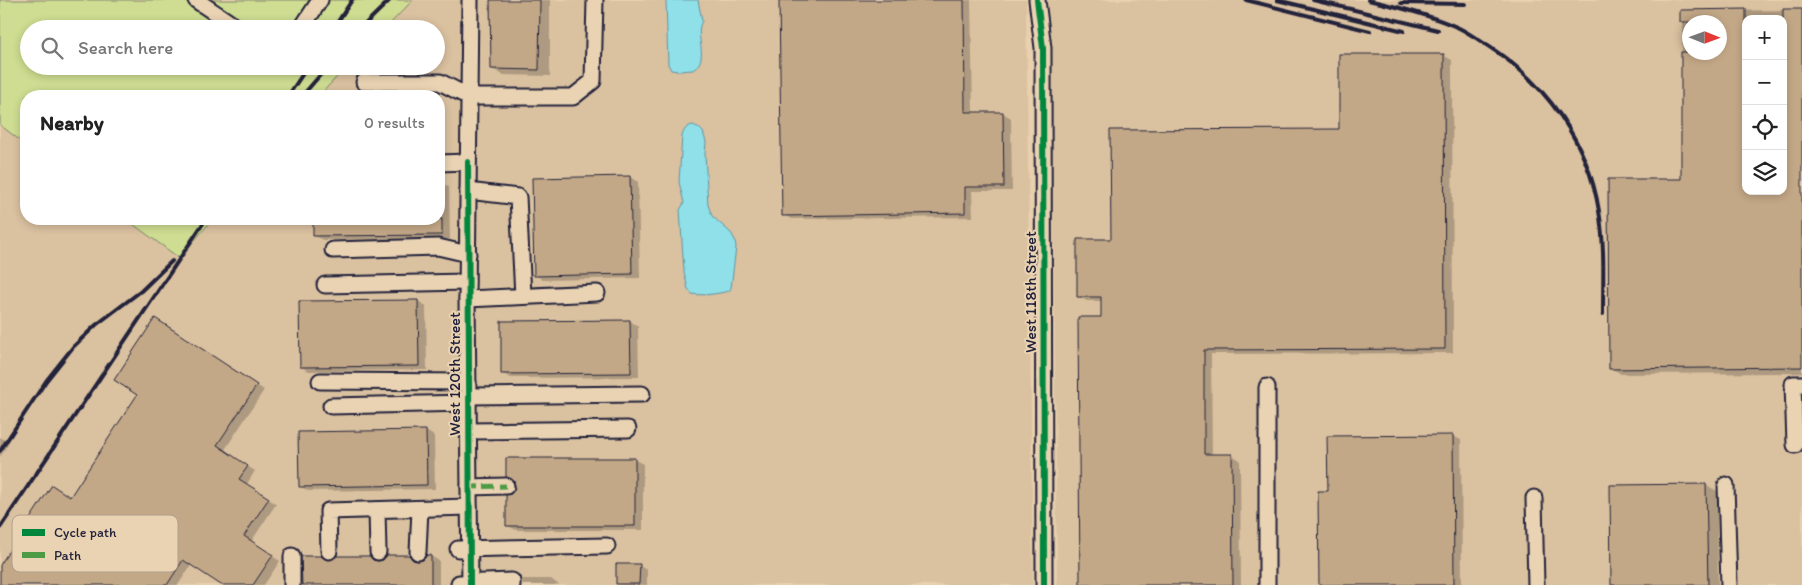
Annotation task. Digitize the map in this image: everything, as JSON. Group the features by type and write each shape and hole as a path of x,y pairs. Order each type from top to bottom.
{"street":[{"path":"196,0 226,20"},
{"path":"307,20 320,0"},
{"name":"West 120th Street","path":"466,584 464,549 469,507 467,299 473,191 468,162 470,0"},
{"path":"364,82 440,82 468,96 573,97 593,81 594,0"},
{"name":"West 118th Street","path":"1037,0 1043,48 1044,585"},
{"path":"445,162 468,162"},
{"path":"473,191 518,198 523,296"},
{"path":"333,250 438,247 468,254"},
{"path":"325,285 468,282"},
{"path":"467,299 597,293"},
{"path":"320,381 468,394"},
{"path":"1795,445 1793,384 1802,384"},
{"path":"1267,387 1268,585"},
{"path":"331,406 468,394 642,394"},
{"path":"468,431 628,429"},
{"path":"1726,485 1729,585"},
{"path":"469,487 506,486"},
{"path":"1534,498 1536,585"},
{"path":"329,551 328,511 469,507"},
{"path":"418,552 420,509"},
{"path":"377,510 378,552"},
{"path":"464,549 607,546"},
{"path":"292,556 292,585"},
{"path":"466,584 512,581 512,585"}],"shaded area":[{"path":"413,0 1026,0 1033,585 0,585 0,125 20,140 20,225 134,225 179,258 208,225 445,225 445,90 325,90 339,75 445,75 445,20 394,20"},
{"path":"1047,0 1802,0 1802,585 1057,585 1052,57"}],"green space":[{"path":"0,0 413,0 394,20 20,20 20,75 339,75 325,90 20,90 20,140 0,125"},
{"path":"134,225 208,225 179,258"}],"water":[{"path":"666,0 698,0 702,21 699,33 701,59 693,70 671,70 668,64"},
{"path":"693,125 703,132 706,142 708,205 712,216 731,233 736,247 731,288 729,291 701,295 692,294 688,289 684,272 680,210 684,203 679,182 682,136 689,126"}],"building":[{"path":"490,0 540,0 539,70 491,69"},
{"path":"779,0 964,0 965,112 1003,112 1004,187 965,187 965,213 782,216"},
{"path":"1746,9 1746,15 1742,15 1742,195 1787,195 1787,15 1783,15 1783,9 1802,9 1802,367 1609,369 1608,179 1681,179 1681,52 1682,60 1727,60 1727,15 1682,15 1682,22 1680,22 1680,10"},
{"path":"1339,54 1444,54 1445,349 1204,350 1204,454 1232,454 1233,585 1080,585 1078,317 1101,317 1101,297 1077,297 1077,239 1111,239 1110,130 1339,129"},
{"path":"630,176 632,274 534,276 532,178"},
{"path":"313,225 442,225 442,235 313,236"},
{"path":"418,300 419,366 300,367 299,301"},
{"path":"155,318 257,385 217,445 248,466 239,479 269,498 244,536 273,555 253,585 221,585 183,560 178,568 178,515 32,515 52,485 70,497 137,395 114,380"},
{"path":"630,320 631,373 501,374 501,321"},
{"path":"426,430 427,485 299,487 298,432"},
{"path":"1453,435 1454,585 1319,585 1318,491 1328,491 1327,436"},
{"path":"506,458 635,458 635,526 506,526 506,495 511,494 515,486 514,481 506,477"},
{"path":"1706,484 1708,585 1611,585 1610,485"},
{"path":"12,547 12,572 175,572 167,585 0,585 0,565"},
{"path":"387,555 409,555 413,560 418,561 423,560 427,555 431,555 431,585 302,585 301,556 321,556 329,560 337,556 370,556 373,560 378,561 383,560"},
{"path":"616,564 640,564 639,584 616,584"}],"railway":[{"path":"339,20 352,0"},
{"path":"369,20 390,0"},
{"path":"1246,0 1370,31"},
{"path":"1277,0 1404,31"},
{"path":"1313,0 1438,30"},
{"path":"1368,0 1426,15 1470,34 1509,61 1528,78 1546,96 1561,116 1585,161 1599,211 1603,250 1603,314"},
{"path":"1401,3 1465,4"},
{"path":"292,90 302,75"},
{"path":"307,90 320,75"},
{"path":"0,528 202,225"},
{"path":"0,451 46,381 73,347 96,325 141,291 172,261"}],"marked path":[{"path":"469,487 506,486"}],"cycle path":[{"path":"1037,0 1043,48 1044,585"},
{"path":"468,162 470,585"}]}
